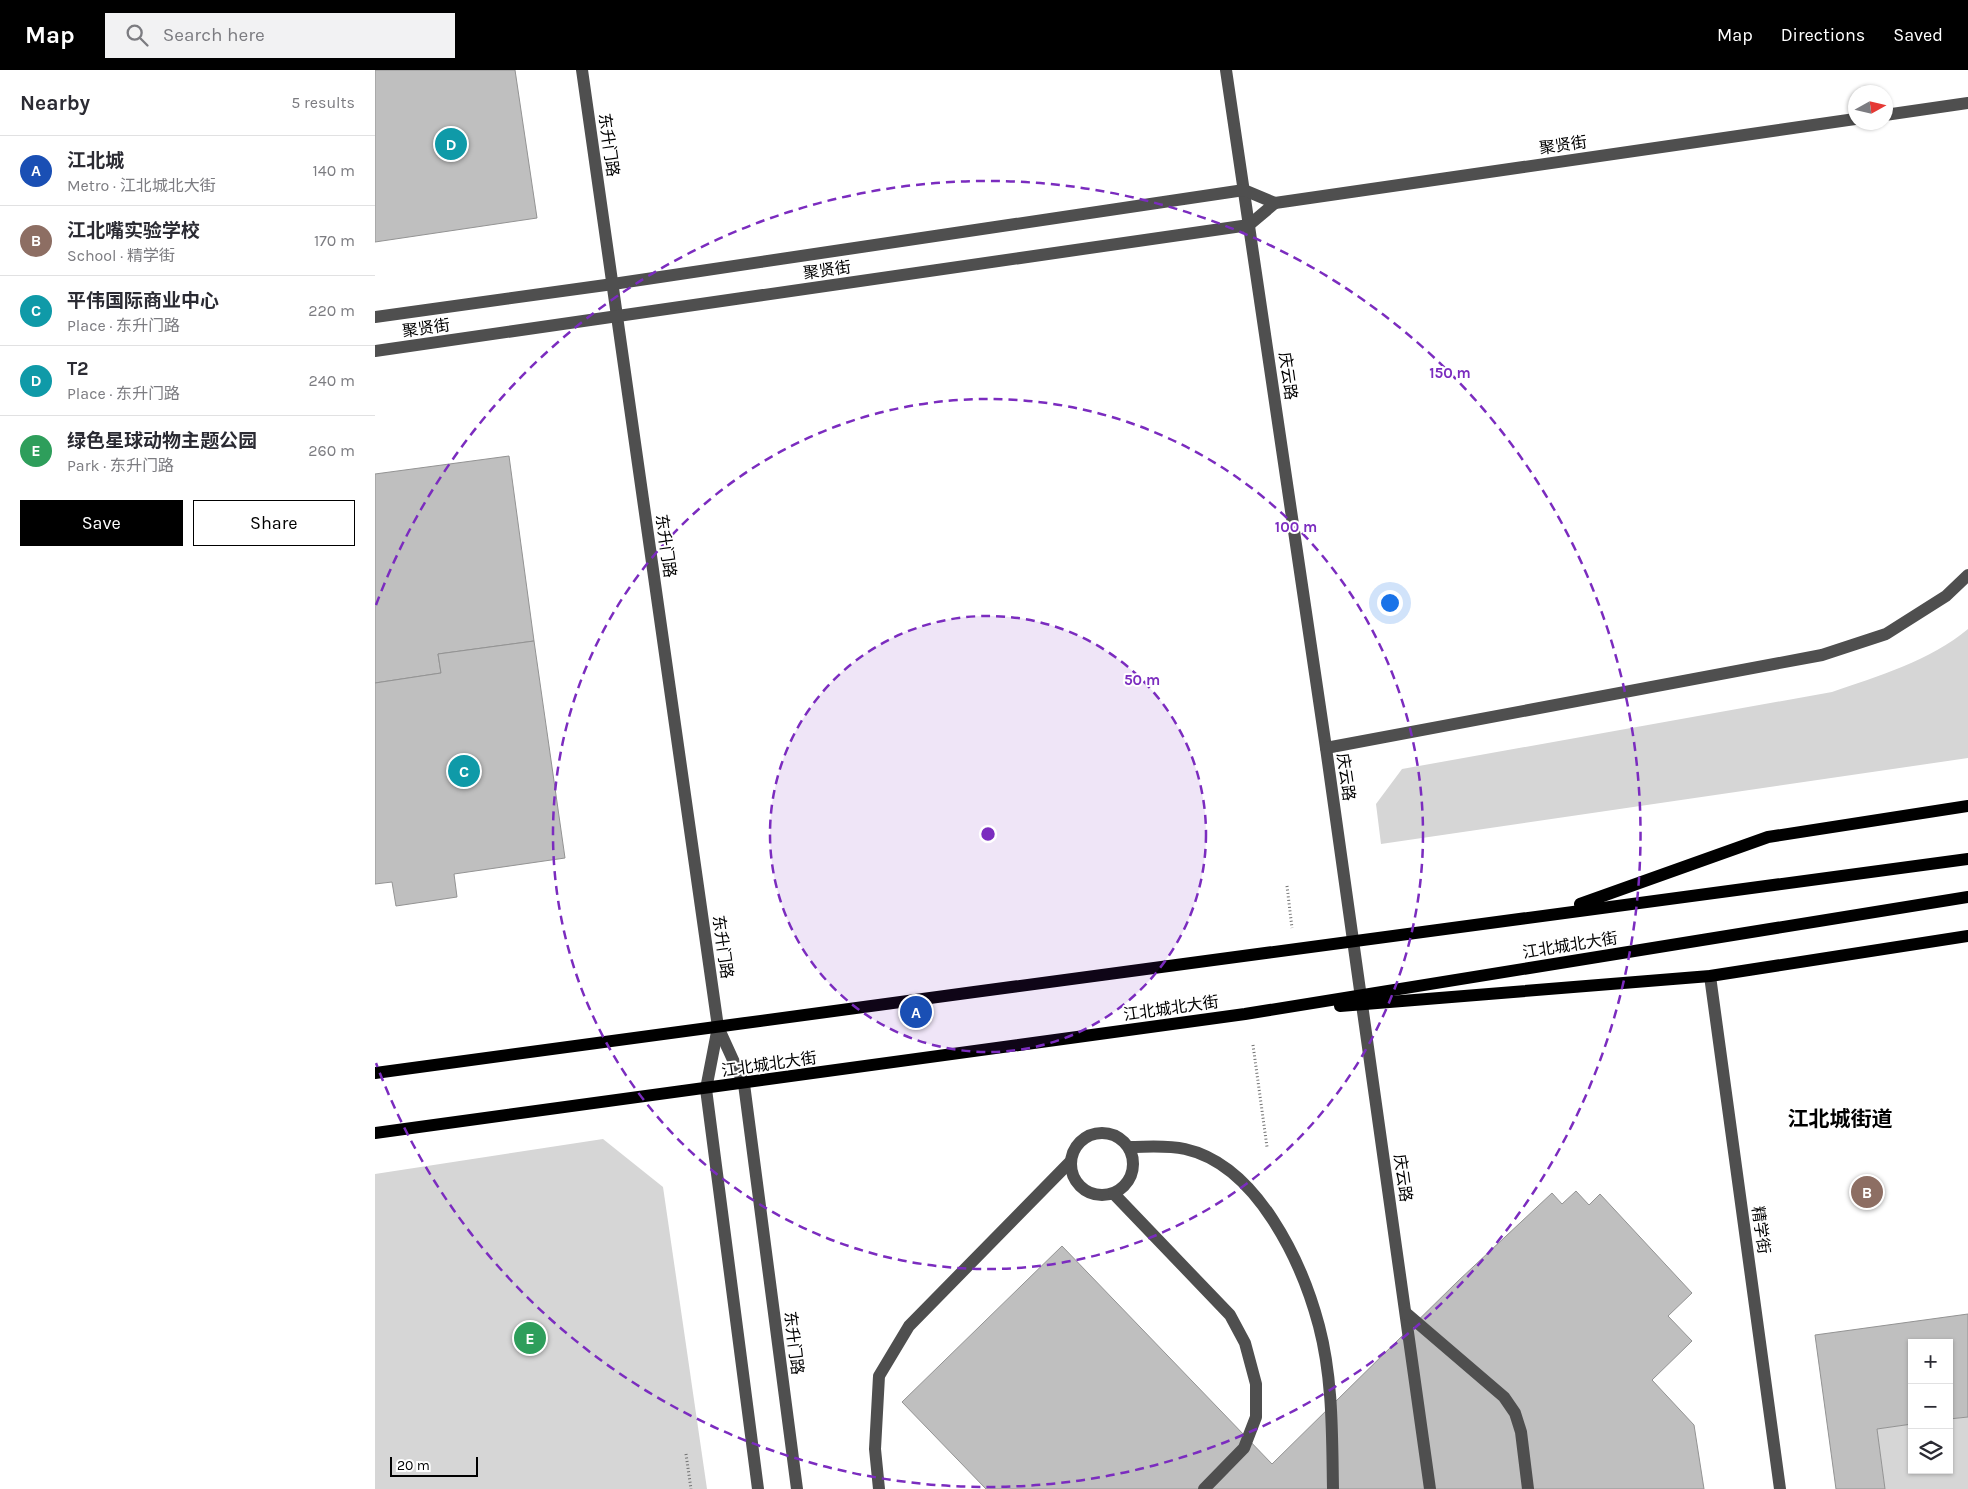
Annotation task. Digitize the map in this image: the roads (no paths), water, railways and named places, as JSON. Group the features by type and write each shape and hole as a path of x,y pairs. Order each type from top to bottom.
{"main road":[{"path":"1557,912 1768,837 1968,806"},
{"name":"江北城北大街","path":"375,1073 1295,950 1557,912 1968,860"},
{"name":"江北城北大街","path":"375,1133 1245,1014 1968,897"},
{"path":"1245,1014 1710,976 1968,936"}],"street":[{"name":"东升门路","path":"582,70 718,1027 744,1084 797,1489"},
{"name":"庆云路","path":"1226,70 1337,824 1430,1489"},
{"path":"1893,113 1968,103"},
{"name":"聚贤街","path":"1275,203 1848,120"},
{"name":"聚贤街","path":"375,317 613,284 1244,190"},
{"path":"1244,190 1275,203 1249,225"},
{"name":"聚贤街","path":"375,351 1249,225"},
{"path":"1326,748 1822,655 1886,634 1946,596 1968,576"},
{"name":"精学街","path":"1710,976 1780,1489"},
{"name":"东升门路","path":"718,1027 706,1089 758,1489"},
{"path":"1103,1132 1122,1140 1129,1147 1133,1168 1129,1179 1114,1194 1104,1196 1093,1195 1083,1190 1075,1182 1070,1162 1072,1152 1085,1137 1103,1132"},
{"path":"1129,1147 1161,1146 1187,1150 1222,1164 1251,1190 1278,1228 1301,1275 1319,1327 1329,1382 1333,1489"},
{"path":"879,1489 875,1450 879,1376 909,1326 1070,1162"},
{"path":"1114,1194 1230,1315 1245,1342 1256,1384 1256,1417 1244,1448 1204,1489"},
{"path":"1406,1314 1504,1397 1515,1413 1521,1432 1529,1489"}],"place":[{"name":"T2","path":"451,144"},
{"name":"平伟国际商业中心","path":"464,771"},
{"name":"江北城","path":"916,1012"},
{"name":"江北嘴实验学校","path":"1867,1192"},
{"name":"绿色星球动物主题公园","path":"530,1338"}],"district":[{"name":"江北城街道","path":"1840,1119"}]}
